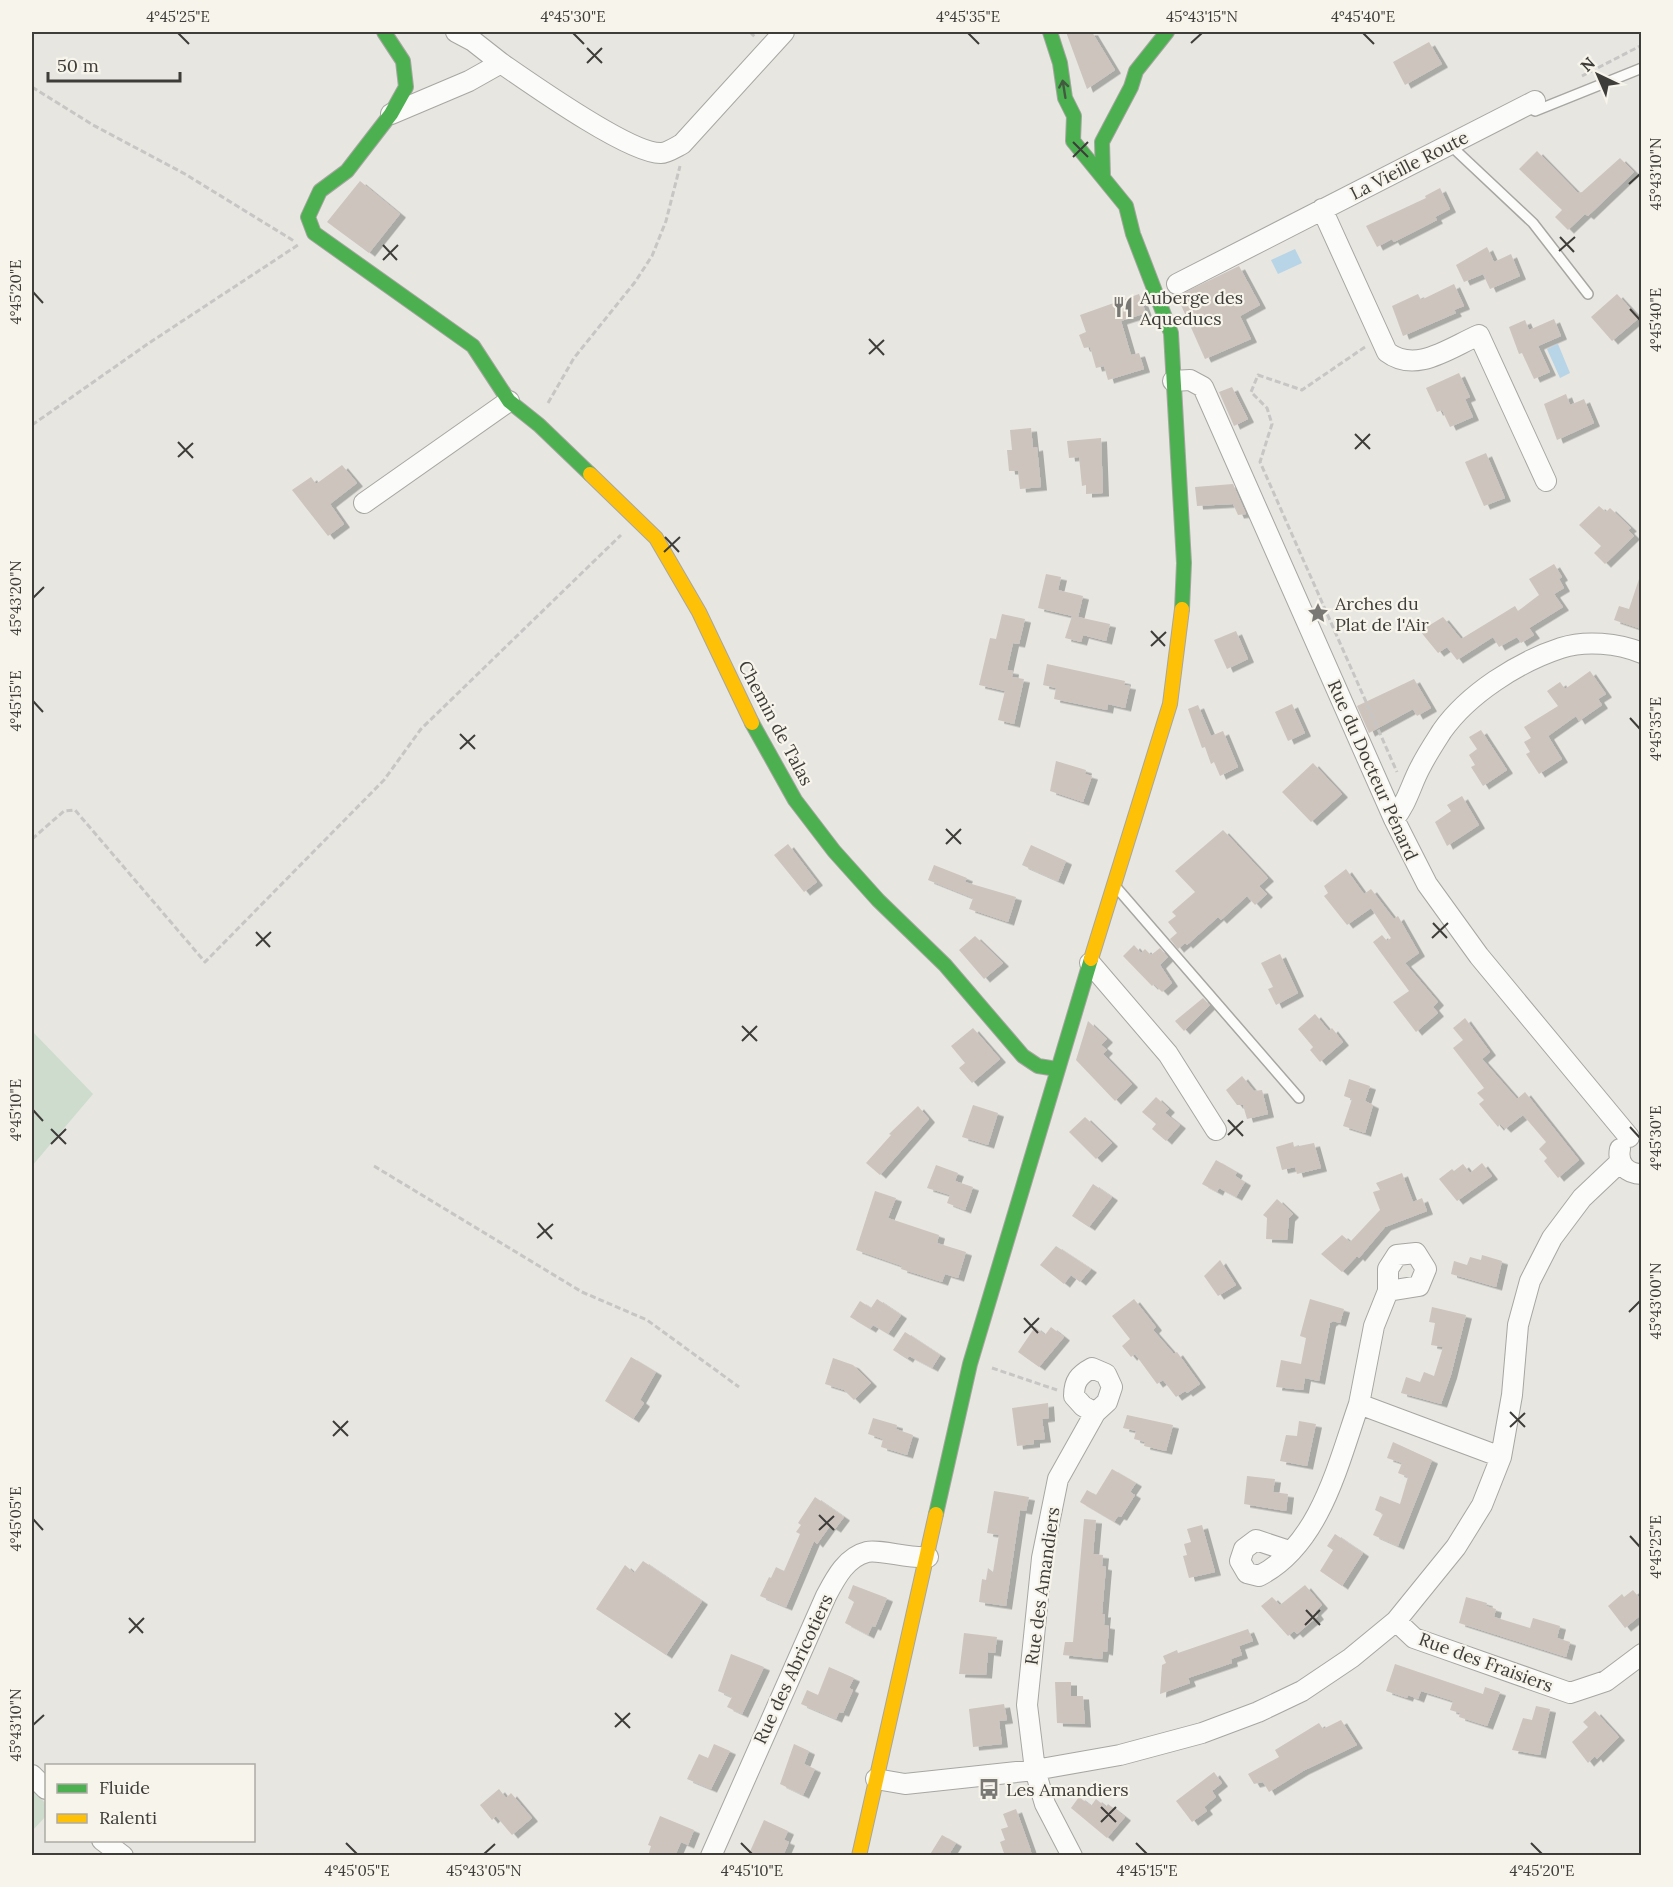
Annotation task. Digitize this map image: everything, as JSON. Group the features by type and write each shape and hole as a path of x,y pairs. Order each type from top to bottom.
{"main road":[{"path":"314,233 308,217 320,191 347,171 391,114 406,87 403,61 384,32"},
{"path":"1037,32 1046,71"},
{"path":"1050,32 1060,63 1065,98 1071,110 1078,169"},
{"path":"1105,110 1167,32"},
{"path":"1103,177 1102,142 1131,87 1136,71"},
{"path":"1055,108 1062,114 1066,132 1126,206 1133,234"},
{"path":"1071,110 1088,120 1073,141"},
{"path":"859,1856 970,1364 1057,1069 1170,704 1182,616 1184,563 1169,288 1133,234 1078,169 1058,128"},
{"path":"1073,141 1102,142"},
{"name":"Chemin de Talas","path":"314,233 473,346 509,401 539,425 638,518 670,560 699,612 764,748 795,800 878,900 945,965 1023,1056 1038,1066 1057,1069"}],"street":[{"path":"456,32 562,105 641,150 663,154 687,138 784,32"},
{"path":"391,114 501,63"},
{"name":"La Vieille Route","path":"1169,288 1529,104"},
{"path":"1322,209 1387,352 1397,359 1411,363 1479,335 1546,481"},
{"name":"Rue du Docteur Pénard","path":"1173,381 1190,380 1203,387 1394,819 1427,884 1479,956 1635,1136"},
{"path":"364,503 509,401"},
{"path":"1394,819 1408,796 1420,766 1443,730 1473,698 1517,669 1562,647 1606,643 1641,654"},
{"path":"1090,963 1168,1054 1216,1130"},
{"path":"1635,1136 1620,1148 1620,1162 1630,1173 1641,1174"},
{"path":"876,1779 905,1784 1035,1770 1120,1755 1202,1733 1258,1712 1302,1691 1351,1658 1396,1621 1456,1547 1482,1505 1501,1457 1512,1395 1518,1325 1530,1281 1552,1238 1582,1198 1620,1162"},
{"path":"1289,1551 1309,1530 1330,1484 1359,1404 1374,1326 1388,1291"},
{"path":"1092,1368 1106,1374 1112,1387 1107,1402 1095,1413 1083,1406 1074,1396 1074,1385 1080,1375 1092,1368"},
{"path":"1359,1404 1501,1457"},
{"name":"Rue des Amandiers","path":"1072,1856 1045,1804 1035,1770 1027,1705 1042,1558 1058,1479 1095,1413"},
{"name":"Rue des Abricotiers","path":"711,1856 826,1596 842,1568 867,1552 916,1558 928,1557"},
{"name":"Rue des Fraisiers","path":"1396,1621 1414,1638 1570,1693 1606,1681 1641,1654"},
{"path":"32,1775 45,1788"},
{"path":"105,1842 123,1856"}],"lane":[{"path":"1529,104 1535,111 1641,68"},
{"path":"1449,144 1533,224 1588,294"},
{"path":"1114,884 1299,1098"}],"path":[{"path":"1574,81 1641,45"},
{"path":"32,87 93,125 185,174 299,245"},
{"path":"539,425 557,383 568,366 635,282 652,256 666,221 687,138"},
{"path":"32,425 149,343 314,233"},
{"path":"1380,337 1302,390 1258,375 1251,392 1267,408 1272,424 1260,462 1408,796"},
{"path":"32,839 64,811 75,810 205,962 384,780 421,729 638,518"},
{"path":"374,1166 582,1292 647,1320 739,1387"},
{"path":"996,1369 1074,1396"}],"green space":[{"path":"32,1031 93,1094 32,1166"},
{"path":"32,1789 45,1803 45,1817 32,1831"}],"water":[{"path":"1295,249 1302,263 1278,274 1271,260"},
{"path":"1558,344 1570,373 1560,378 1547,349"}],"building":[{"path":"1066,32 1092,32 1115,70 1087,89"},
{"path":"1429,42 1442,64 1405,85 1393,62"},
{"path":"1537,151 1578,193 1620,158 1634,172 1588,216 1585,214 1568,230 1555,217 1562,210 1519,169"},
{"path":"360,181 400,214 369,253 327,222"},
{"path":"1440,188 1450,209 1435,217 1437,220 1394,242 1392,239 1377,247 1366,226 1426,198 1425,196"},
{"path":"1487,247 1494,262 1511,254 1520,276 1490,289 1483,274 1464,282 1456,265"},
{"path":"1239,266 1260,305 1240,316 1251,339 1205,359 1177,296"},
{"path":"1454,284 1464,306 1454,310 1456,313 1403,336 1392,306 1418,294 1421,300"},
{"path":"1139,294 1146,313 1121,321 1131,355 1139,353 1144,369 1108,380 1104,366 1096,368 1090,347 1084,348 1079,335 1086,332 1080,315"},
{"path":"1617,294 1639,318 1612,341 1591,317"},
{"path":"1554,319 1561,336 1538,346 1550,372 1534,379 1522,353 1519,354 1509,327 1525,320 1529,330"},
{"path":"1459,373 1470,397 1465,399 1473,417 1450,427 1442,410 1437,412 1426,388"},
{"path":"1232,387 1248,419 1234,426 1219,392"},
{"path":"1566,394 1570,405 1584,399 1594,423 1557,440 1544,404"},
{"path":"1031,428 1033,448 1037,447 1041,487 1020,489 1018,471 1009,471 1007,450 1012,450 1010,430"},
{"path":"1101,438 1103,493 1086,494 1086,485 1082,486 1079,457 1069,458 1067,441"},
{"path":"1486,453 1505,498 1484,506 1465,462"},
{"path":"342,465 357,483 330,504 344,524 328,536 292,490 311,477 316,484"},
{"path":"1233,484 1246,514 1238,515 1233,504 1197,506 1195,487"},
{"path":"1599,506 1606,512 1610,508 1631,528 1628,530 1634,536 1605,564 1594,553 1601,546 1579,525"},
{"path":"1554,564 1562,577 1559,579 1564,588 1554,594 1563,607 1529,628 1534,635 1521,643 1517,637 1499,647 1493,637 1457,660 1447,647 1438,653 1420,631 1443,617 1461,639 1515,606 1518,611 1539,595 1529,579"},
{"path":"1046,574 1061,577 1058,590 1083,596 1078,617 1110,624 1106,641 1083,635 1081,642 1065,638 1072,616 1038,608"},
{"path":"1639,579 1641,579 1641,629 1614,620 1619,606 1629,609"},
{"path":"1002,614 1025,619 1019,644 1013,643 1007,670 1013,671 1012,677 1024,679 1014,724 998,720 1005,691 979,685 990,638 996,639"},
{"path":"1236,631 1248,659 1227,669 1214,640"},
{"path":"1047,664 1125,681 1124,685 1130,686 1125,708 1108,704 1107,710 1054,699 1056,688 1043,685"},
{"path":"1590,671 1606,694 1598,699 1602,705 1579,721 1576,716 1548,736 1562,759 1539,774 1526,754 1530,752 1524,742 1531,738 1524,727 1558,706 1547,691 1560,682 1565,689"},
{"path":"1414,679 1431,708 1417,716 1413,709 1369,733 1357,706"},
{"path":"1292,704 1305,733 1288,741 1275,712"},
{"path":"1198,705 1211,736 1223,731 1238,767 1220,776 1214,762 1211,764 1205,747 1202,748 1188,709"},
{"path":"1481,730 1507,770 1483,786 1471,767 1475,765 1469,755 1477,749 1469,737"},
{"path":"1056,761 1086,770 1085,774 1092,776 1083,802 1050,791"},
{"path":"1313,763 1342,794 1311,822 1282,792"},
{"path":"1462,796 1479,825 1447,846 1435,822 1451,811 1447,805"},
{"path":"1223,830 1268,878 1259,886 1267,894 1255,905 1247,896 1221,920 1218,917 1187,945 1185,943 1178,949 1170,939 1177,933 1168,922 1176,916 1172,912 1195,892 1175,871"},
{"path":"788,844 817,882 804,892 774,855"},
{"path":"1031,845 1066,861 1058,881 1022,865"},
{"path":"934,865 967,878 965,882 1016,897 1008,922 969,909 973,898 928,880"},
{"path":"1346,869 1364,894 1371,889 1394,919 1398,916 1419,953 1405,963 1438,1002 1433,1007 1438,1013 1416,1032 1393,1002 1409,991 1373,942 1382,935 1387,941 1391,938 1371,908 1347,925 1324,896 1328,893 1324,886"},
{"path":"975,936 1003,963 984,979 959,950"},
{"path":"1134,945 1141,953 1145,949 1151,955 1160,948 1168,957 1160,965 1172,983 1162,992 1154,984 1152,986 1123,956"},
{"path":"1280,954 1298,993 1276,1005 1268,989 1273,987 1261,963"},
{"path":"1203,998 1210,1005 1184,1031 1175,1021"},
{"path":"1315,1014 1329,1031 1332,1028 1343,1042 1320,1062 1310,1050 1313,1047 1298,1029"},
{"path":"1465,1018 1490,1052 1482,1059 1517,1099 1525,1092 1579,1160 1558,1178 1544,1161 1547,1158 1539,1149 1546,1142 1523,1115 1505,1129 1500,1124 1498,1127 1479,1104 1484,1100 1477,1093 1484,1088 1453,1048 1463,1040 1453,1028"},
{"path":"1088,1021 1107,1039 1101,1045 1107,1050 1103,1054 1132,1084 1115,1101 1076,1060"},
{"path":"973,1028 1000,1059 972,1083 959,1068 965,1063 951,1046"},
{"path":"1242,1076 1254,1091 1262,1090 1268,1114 1247,1119 1243,1105 1237,1105 1226,1090"},
{"path":"1349,1079 1370,1086 1365,1101 1373,1105 1365,1133 1343,1126 1352,1099 1344,1096"},
{"path":"1156,1097 1169,1109 1165,1113 1180,1125 1166,1141 1152,1129 1156,1124 1142,1112"},
{"path":"973,1105 998,1113 988,1145 962,1137"},
{"path":"918,1106 929,1119 880,1175 866,1163 891,1135 889,1134"},
{"path":"1085,1117 1112,1143 1096,1159 1069,1132"},
{"path":"1293,1142 1294,1147 1314,1143 1321,1168 1297,1174 1295,1167 1282,1170 1276,1147"},
{"path":"1216,1160 1237,1172 1235,1176 1245,1182 1236,1197 1219,1188 1217,1192 1202,1184"},
{"path":"1482,1163 1492,1176 1457,1201 1439,1179 1463,1164 1470,1173"},
{"path":"936,1165 958,1173 955,1181 973,1187 965,1210 947,1203 950,1195 927,1188"},
{"path":"1402,1173 1413,1202 1422,1198 1427,1211 1385,1227 1359,1258 1357,1256 1342,1272 1321,1254 1342,1235 1350,1242 1380,1210 1373,1192 1380,1190 1376,1183"},
{"path":"1093,1184 1112,1197 1089,1227 1072,1216"},
{"path":"875,1191 896,1198 888,1218 939,1235 937,1243 966,1252 958,1278 945,1274 942,1282 901,1269 902,1266 856,1250"},
{"path":"1277,1199 1293,1214 1289,1218 1287,1240 1266,1239 1267,1218 1263,1215"},
{"path":"1056,1246 1091,1269 1080,1282 1071,1275 1064,1284 1040,1265"},
{"path":"1482,1255 1502,1261 1496,1287 1451,1274 1454,1261 1467,1265 1470,1257 1481,1260"},
{"path":"1220,1260 1236,1285 1218,1296 1204,1276"},
{"path":"877,1299 901,1315 888,1334 873,1325 870,1329 850,1317 860,1301 871,1308"},
{"path":"1134,1299 1156,1327 1153,1330 1174,1354 1177,1352 1200,1384 1187,1393 1185,1391 1176,1397 1163,1380 1157,1384 1135,1354 1131,1357 1122,1346 1130,1339 1112,1316"},
{"path":"1310,1299 1344,1309 1340,1323 1333,1321 1330,1323 1319,1381 1305,1378 1303,1390 1276,1387 1281,1360 1301,1364 1306,1338 1300,1336"},
{"path":"1432,1307 1466,1315 1441,1404 1401,1393 1406,1377 1420,1382 1424,1372 1434,1376 1443,1347 1431,1345 1435,1323 1429,1322"},
{"path":"1035,1327 1045,1335 1051,1327 1064,1337 1039,1367 1018,1352"},
{"path":"905,1332 940,1355 932,1368 909,1356 907,1359 893,1350"},
{"path":"631,1357 656,1372 640,1400 644,1403 633,1419 605,1401"},
{"path":"833,1358 853,1365 871,1383 854,1400 844,1390 825,1384"},
{"path":"1048,1403 1049,1418 1042,1419 1045,1439 1034,1440 1034,1444 1017,1446 1012,1408"},
{"path":"1127,1415 1173,1425 1166,1451 1144,1446 1145,1442 1134,1439 1136,1431 1123,1428"},
{"path":"873,1418 897,1425 896,1429 913,1435 907,1455 881,1447 883,1439 868,1434"},
{"path":"1299,1421 1316,1424 1307,1466 1280,1461 1286,1435 1297,1436"},
{"path":"1393,1442 1432,1460 1398,1546 1373,1535 1383,1514 1375,1510 1380,1496 1400,1504 1408,1477 1398,1473 1402,1463 1387,1458"},
{"path":"1112,1469 1136,1483 1130,1492 1135,1495 1121,1517 1118,1516 1114,1522 1080,1502 1087,1490 1096,1495"},
{"path":"1247,1476 1275,1479 1273,1492 1288,1494 1286,1511 1244,1504"},
{"path":"994,1491 1029,1497 1026,1511 1020,1510 1006,1606 979,1602 982,1579 986,1580 988,1568 993,1572 999,1535 987,1533"},
{"path":"815,1497 844,1517 835,1529 830,1526 817,1544 814,1541 786,1607 760,1596 776,1567 784,1571 800,1534 796,1532 801,1525 798,1523"},
{"path":"1084,1519 1096,1520 1093,1554 1103,1555 1102,1566 1106,1567 1102,1614 1105,1614 1104,1625 1109,1626 1107,1652 1103,1651 1102,1659 1063,1655 1065,1642 1073,1642"},
{"path":"1202,1525 1215,1572 1189,1578 1183,1556 1187,1555 1184,1544 1191,1542 1187,1529"},
{"path":"1335,1534 1363,1553 1342,1586 1320,1571 1333,1550 1327,1546"},
{"path":"643,1561 702,1601 666,1655 596,1609 625,1565 634,1573"},
{"path":"853,1585 887,1598 875,1627 872,1626 868,1635 845,1623 854,1602 848,1598"},
{"path":"1305,1585 1322,1605 1315,1612 1318,1616 1297,1634 1294,1631 1288,1636 1261,1606 1272,1597 1280,1605"},
{"path":"1633,1590 1641,1600 1641,1615 1625,1628 1608,1606 1622,1594 1624,1597"},
{"path":"1466,1597 1487,1603 1486,1606 1496,1609 1494,1617 1530,1628 1533,1618 1560,1626 1557,1638 1570,1642 1566,1657 1459,1623"},
{"path":"1248,1629 1253,1641 1239,1646 1242,1655 1231,1659 1232,1663 1188,1678 1190,1683 1160,1694 1162,1665 1166,1663 1163,1656"},
{"path":"964,1633 997,1637 995,1653 988,1652 986,1675 959,1674"},
{"path":"731,1654 764,1667 742,1714 727,1707 732,1697 718,1691"},
{"path":"1395,1664 1483,1694 1485,1687 1500,1692 1487,1726 1459,1717 1460,1713 1450,1710 1453,1701 1421,1691 1418,1699 1386,1691"},
{"path":"829,1667 854,1678 849,1688 853,1690 843,1713 839,1712 836,1719 801,1704 807,1690 818,1695"},
{"path":"1055,1682 1071,1682 1071,1696 1083,1696 1085,1724 1057,1723"},
{"path":"1004,1704 1007,1720 999,1721 1002,1744 973,1747 969,1709"},
{"path":"1536,1706 1550,1709 1540,1755 1512,1750 1523,1718 1532,1720"},
{"path":"1595,1711 1619,1737 1597,1759 1595,1756 1588,1763 1572,1742 1588,1727 1583,1722"},
{"path":"1341,1720 1357,1745 1303,1771 1269,1792 1263,1782 1254,1784 1248,1774 1279,1757 1275,1750 1319,1723 1323,1729"},
{"path":"714,1744 730,1751 711,1789 687,1779 699,1754 708,1758"},
{"path":"794,1744 809,1751 804,1764 815,1769 803,1795 780,1784"},
{"path":"1214,1772 1222,1783 1212,1791 1216,1797 1204,1807 1207,1811 1192,1822 1176,1801"},
{"path":"499,1789 506,1798 511,1793 532,1818 512,1835 496,1816 492,1820 480,1805"},
{"path":"1079,1797 1091,1806 1096,1799 1106,1807 1108,1804 1125,1817 1107,1838 1071,1808"},
{"path":"1016,1809 1032,1856 1005,1856 1000,1842 1005,1840 1001,1829 1008,1827 1003,1814"},
{"path":"660,1816 694,1830 688,1845 681,1842 675,1856 648,1856 651,1846 648,1845"},
{"path":"764,1820 788,1831 784,1840 789,1842 783,1856 748,1856"},
{"path":"942,1835 956,1843 948,1856 929,1856"}],"traffic: fast":[{"path":"384,32 403,61 406,87 391,114 347,171 320,191 308,217 314,233 473,346 509,401 539,425 590,474"},
{"path":"1050,32 1060,63 1065,98 1074,116 1073,141 1126,206 1133,234 1171,333 1184,563 1182,609"},
{"path":"1103,177 1102,142 1131,87 1136,71 1167,32"},
{"path":"752,723 795,800 834,851 878,900 945,965 1023,1056 1038,1066 1057,1069"},
{"path":"936,1514 970,1364 1091,959"}],"traffic: slow":[{"path":"590,474 656,538 699,612 752,723"},
{"path":"1091,959 1170,704 1182,609"},
{"path":"859,1856 936,1514"}],"place":[{"name":"Auberge des Aqueducs","path":"1123,307"},
{"name":"Arches du Plat de l'Air","path":"1318,613"},
{"name":"Les Amandiers","path":"989,1789"}]}
